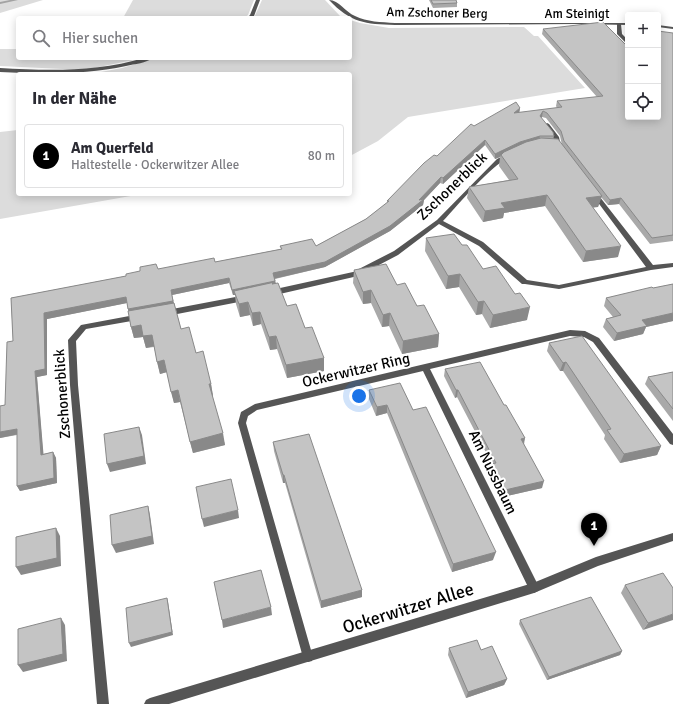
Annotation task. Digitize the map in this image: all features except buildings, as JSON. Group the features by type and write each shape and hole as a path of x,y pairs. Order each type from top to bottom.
{"street":[{"path":"252,16 258,0"},
{"name":"Am Zschoner Berg","path":"331,0 349,16"},
{"name":"Am Zschoner Berg","path":"352,17 373,22 395,24 526,23"},
{"name":"Am Steinigt","path":"526,23 625,24"},
{"path":"619,24 620,34 625,40"},
{"path":"661,26 673,28"},
{"path":"83,72 121,66 143,60"},
{"path":"0,70 35,72"},
{"path":"543,120 556,137 560,150 553,145 546,145"},
{"name":"Zschonerblick","path":"160,314 256,296 355,274 396,253 439,221 499,160 514,153"},
{"path":"590,189 651,268"},
{"path":"439,221 481,244 525,282 559,287 651,268 673,265"},
{"name":"Zschonerblick","path":"103,704 74,385 72,340 84,327 145,316"},
{"name":"Ockerwitzer Ring","path":"308,656 242,423 244,414 255,407 570,333 585,334 596,340 673,441"},
{"name":"Am Nussbaum","path":"426,368 534,588"},
{"name":"Ockerwitzer Allee","path":"150,704 534,588 596,562 673,537"}],"shaded area":[{"path":"0,0 43,0 0,13"},
{"path":"133,0 254,0 247,16 124,16"},
{"path":"262,0 325,0 340,16 255,16"},
{"path":"352,21 389,28 524,27 534,36 538,36 585,88 408,117 378,141 352,155 352,72 101,72 122,68 149,60 352,60"},
{"path":"0,49 16,49 16,60 133,60 84,70 0,66"},
{"path":"16,130 16,196 131,196 0,219 0,132"}],"waterway":[{"path":"0,3 16,0"}],"place":[{"name":"Am Querfeld","path":"594,546"}]}
